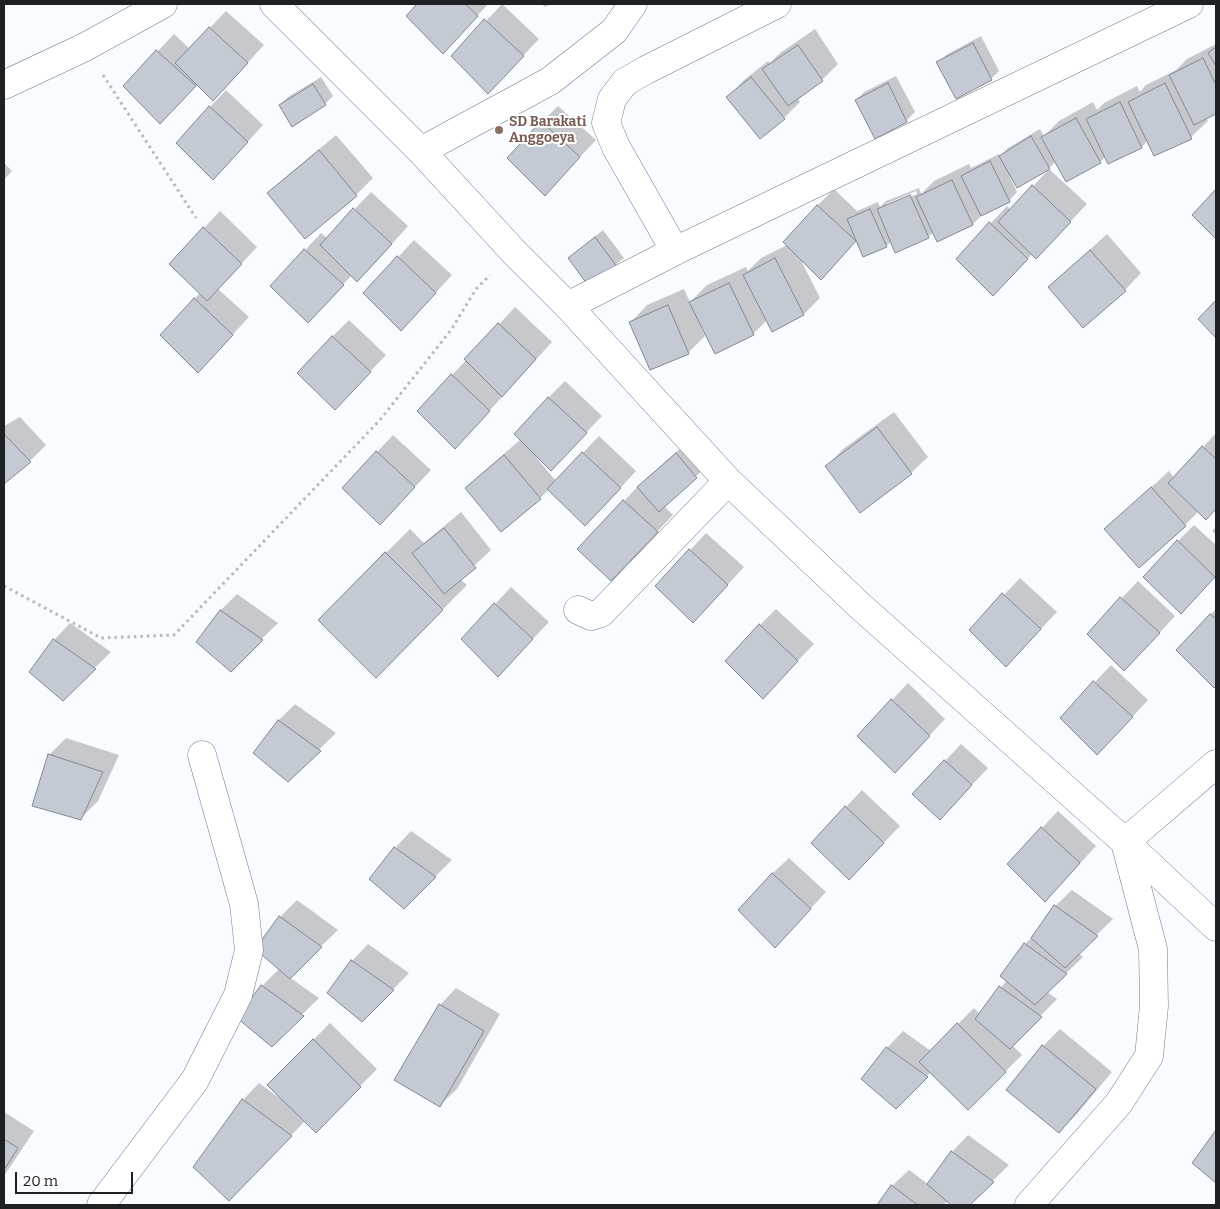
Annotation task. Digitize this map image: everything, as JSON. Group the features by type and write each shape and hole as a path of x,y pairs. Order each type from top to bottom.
{"street":[{"path":"4,85 85,47 163,4"},
{"path":"274,4 421,151 514,252 568,306 728,481 859,605 1125,842 1216,927"},
{"path":"421,151 550,81 614,31 633,4"},
{"path":"675,251 616,147 606,123 612,99 625,82 778,4"},
{"path":"568,306 675,251 1189,4"},
{"path":"578,610 591,616 601,613 728,481"},
{"path":"101,1205 195,1080 238,995 249,950 244,904 202,755"},
{"path":"1125,842 1216,764"},
{"path":"1029,1205 1119,1103 1149,1056 1154,1006 1153,949 1125,842"}],"path":[{"path":"85,47 196,218"},
{"path":"4,586 101,638 174,635 380,420 451,330 476,290 514,252"}],"building":[{"path":"417,4 465,4 478,16 443,54 406,16"},
{"path":"484,19 524,56 488,94 451,56"},
{"path":"209,27 248,63 213,101 175,63"},
{"path":"973,43 992,80 956,99 936,62"},
{"path":"798,45 823,81 788,106 762,69"},
{"path":"1216,47 1216,66 1208,53"},
{"path":"156,50 196,86 160,124 123,86"},
{"path":"1203,58 1216,85 1216,114 1194,125 1169,75"},
{"path":"751,77 785,119 760,139 726,97"},
{"path":"888,83 907,122 875,139 855,100"},
{"path":"1165,83 1192,139 1154,156 1128,102"},
{"path":"313,84 326,105 292,127 279,105"},
{"path":"1120,102 1142,148 1108,164 1086,119"},
{"path":"209,106 248,142 213,180 176,143"},
{"path":"1076,118 1101,163 1066,182 1041,137"},
{"path":"541,121 580,157 545,196 507,158"},
{"path":"1031,136 1050,169 1017,188 999,156"},
{"path":"319,150 357,196 305,239 267,193"},
{"path":"990,161 1010,202 981,216 961,176"},
{"path":"952,180 973,225 937,242 916,197"},
{"path":"1032,185 1071,222 1036,259 998,222"},
{"path":"1216,189 1216,239 1192,215"},
{"path":"910,195 929,238 895,253 877,209"},
{"path":"817,205 856,241 821,280 783,242"},
{"path":"353,208 392,244 357,282 320,245"},
{"path":"870,209 887,247 863,257 847,219"},
{"path":"989,222 1028,259 993,296 956,259"},
{"path":"203,227 242,264 207,301 169,264"},
{"path":"595,237 617,267 590,288 568,258"},
{"path":"304,249 344,285 308,323 270,286"},
{"path":"1090,250 1126,291 1083,328 1048,287"},
{"path":"397,256 436,293 401,331 363,293"},
{"path":"775,258 804,315 772,332 743,275"},
{"path":"729,283 754,335 715,354 689,302"},
{"path":"194,298 233,335 198,373 160,335"},
{"path":"1216,300 1216,338 1198,319"},
{"path":"668,305 689,354 650,370 629,322"},
{"path":"498,323 536,359 502,397 464,359"},
{"path":"332,336 371,372 335,410 297,373"},
{"path":"451,374 490,411 455,449 417,411"},
{"path":"548,397 587,433 551,471 514,434"},
{"path":"877,427 912,474 860,513 825,466"},
{"path":"4,434 31,462 4,484"},
{"path":"1202,446 1216,459 1216,509 1206,520 1168,483"},
{"path":"376,451 415,487 380,525 342,488"},
{"path":"582,452 621,488 585,526 547,489"},
{"path":"676,453 697,478 659,512 637,487"},
{"path":"504,455 541,499 501,532 465,488"},
{"path":"1151,487 1186,526 1139,568 1104,529"},
{"path":"623,500 658,532 611,581 577,549"},
{"path":"444,528 476,568 444,594 412,553"},
{"path":"1177,540 1215,577 1181,614 1143,577"},
{"path":"689,549 728,585 693,623 655,586"},
{"path":"385,552 443,610 376,678 318,620"},
{"path":"1002,593 1041,629 1006,667 969,630"},
{"path":"1120,597 1160,633 1124,671 1087,634"},
{"path":"494,603 533,639 498,677 461,639"},
{"path":"220,610 263,640 231,672 196,642"},
{"path":"1210,614 1216,619 1216,686 1214,688 1176,650"},
{"path":"759,624 798,661 763,699 725,661"},
{"path":"53,639 96,669 63,701 29,672"},
{"path":"1093,681 1133,717 1097,755 1060,718"},
{"path":"891,699 930,736 895,773 857,736"},
{"path":"278,720 321,751 288,782 253,753"},
{"path":"48,754 103,772 81,820 32,806"},
{"path":"944,760 972,785 940,820 912,794"},
{"path":"845,806 884,843 849,880 811,843"},
{"path":"1041,827 1080,863 1045,902 1007,864"},
{"path":"394,847 436,877 404,909 369,879"},
{"path":"772,873 811,909 775,948 738,910"},
{"path":"1054,905 1098,936 1065,968 1031,938"},
{"path":"279,916 322,947 290,979 255,949"},
{"path":"1024,943 1067,974 1035,1005 1000,976"},
{"path":"351,960 394,990 362,1022 327,993"},
{"path":"261,985 304,1016 272,1047 237,1018"},
{"path":"999,986 1042,1017 1010,1049 975,1019"},
{"path":"439,1004 484,1031 440,1107 394,1080"},
{"path":"957,1023 1006,1072 968,1110 919,1062"},
{"path":"313,1039 361,1087 316,1133 267,1085"},
{"path":"1042,1045 1096,1089 1059,1133 1006,1090"},
{"path":"886,1047 928,1077 896,1109 861,1079"},
{"path":"242,1099 292,1136 229,1201 193,1167"},
{"path":"1216,1130 1216,1183 1192,1163"},
{"path":"4,1139 18,1148 4,1170"},
{"path":"951,1151 994,1182 970,1205 951,1205 927,1184"},
{"path":"891,1185 918,1205 877,1205"}],"place":[{"name":"SD Barakati Anggoeya","path":"499,130"}]}
